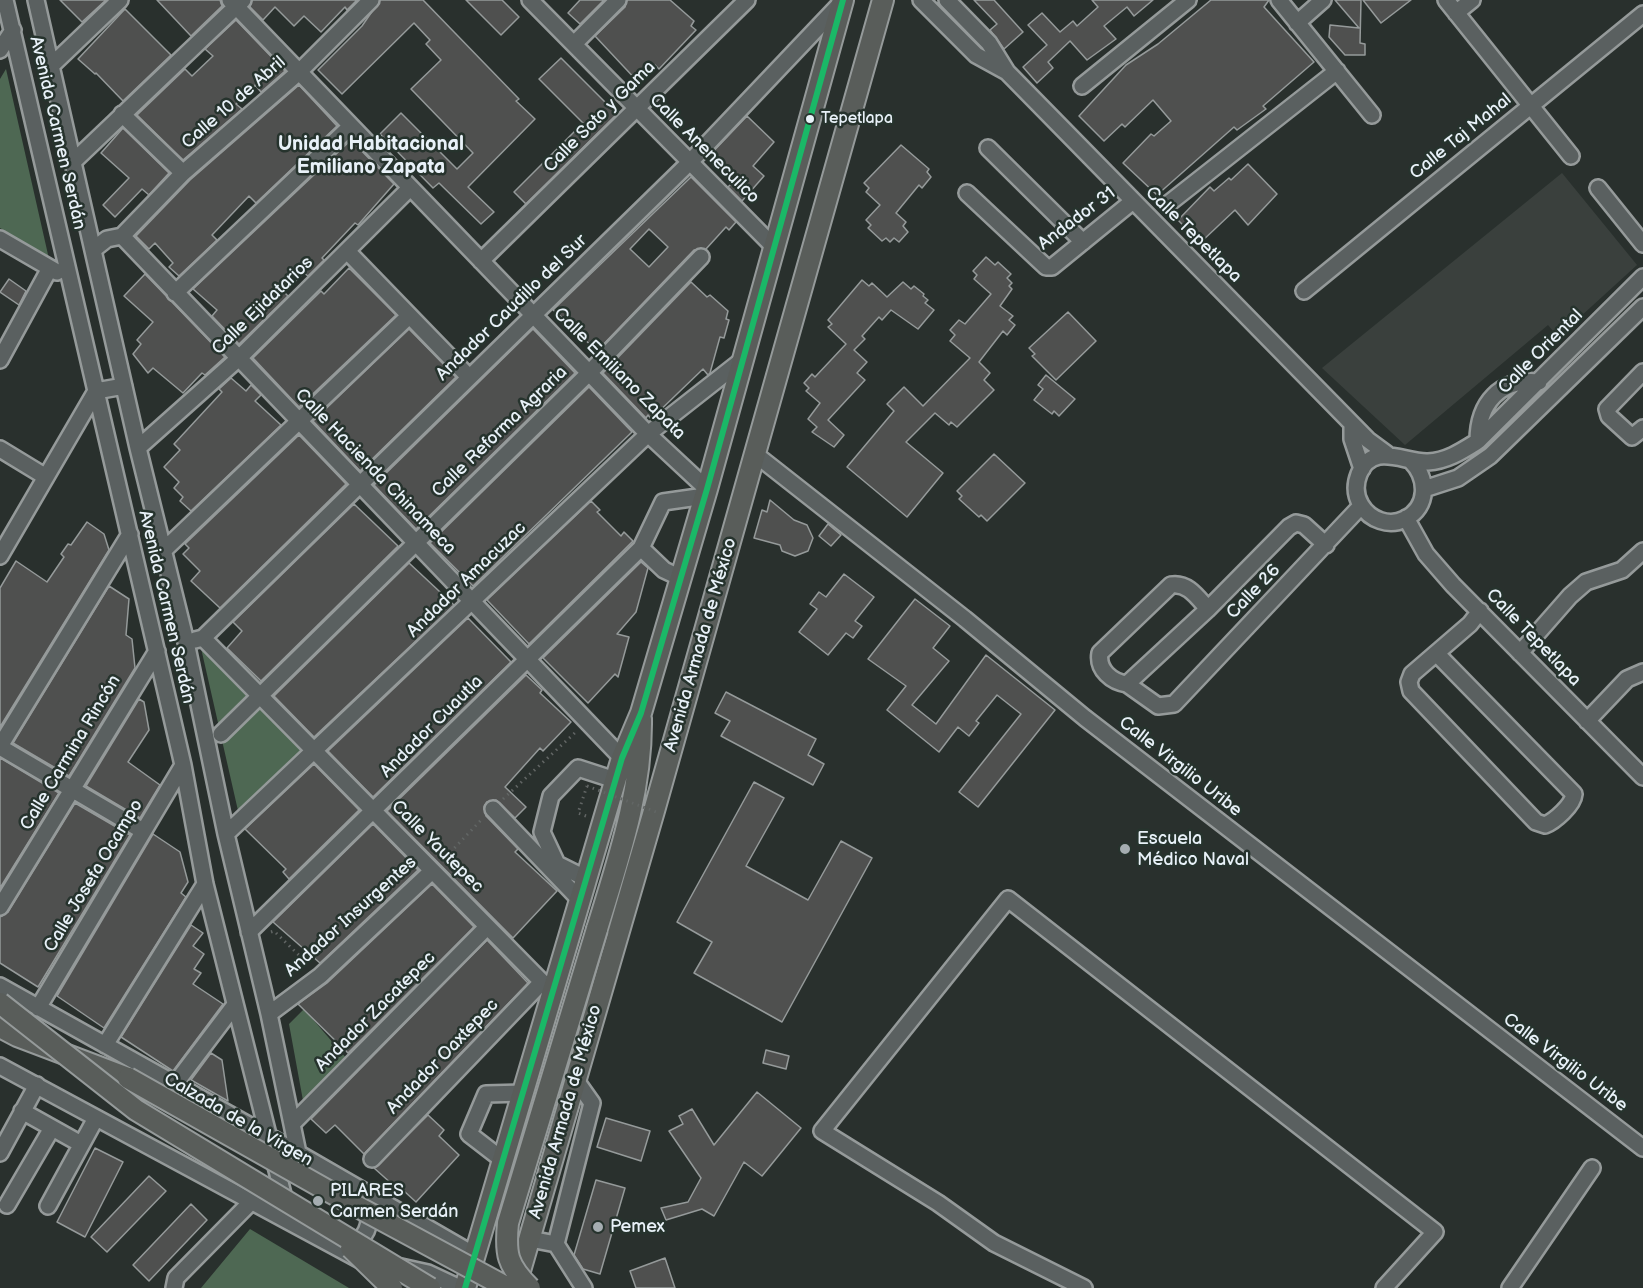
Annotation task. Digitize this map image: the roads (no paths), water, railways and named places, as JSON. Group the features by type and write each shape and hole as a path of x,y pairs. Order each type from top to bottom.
{"main road":[{"name":"Avenida Armada de México","path":"515,1288 883,0"},
{"name":"Avenida Armada de México","path":"463,1288 476,1256 524,1093 548,988 581,901 615,780 641,713 681,578 843,1"},
{"path":"530,1288 509,1263 506,1247 508,1223 631,815 642,745 641,713"},
{"path":"0,1003 136,1110 326,1222 430,1288"},
{"name":"Calzada de la Virgen","path":"0,1027 46,1048 128,1078 330,1192 508,1288"},
{"path":"326,1222 392,1288"}],"street":[{"name":"Avenida Carmen Serdán","path":"5,0 183,765 205,884 290,1222"},
{"name":"Avenida Carmen Serdán","path":"36,0 138,448 186,642 226,834 269,1014 298,1153"},
{"path":"51,66 120,0"},
{"name":"Calle 10 de Abril","path":"122,236 183,174 299,72 372,0"},
{"name":"Calle Anenecuilco","path":"530,0 775,248"},
{"path":"574,44 618,0"},
{"name":"Calle Soto y Gama","path":"481,261 747,0"},
{"name":"Calle Tepetlapa","path":"921,0 976,55 1007,72"},
{"name":"Calle Tepetlapa","path":"947,0 989,43 1007,72 1352,425 1387,454"},
{"path":"1082,86 1188,0"},
{"path":"1298,23 1323,0"},
{"path":"1446,0 1571,156"},
{"path":"1456,13 1472,0"},
{"name":"Andador Caudillo del Sur","path":"203,638 690,162 843,1"},
{"path":"74,161 236,2"},
{"name":"Calle Emiliano Zapata","path":"236,2 299,72 410,188 706,492"},
{"path":"1284,2 1298,23 1372,115"},
{"name":"Calle Taj Mahal","path":"1304,291 1643,14"},
{"path":"0,50 13,30"},
{"path":"1168,204 1337,71"},
{"path":"122,114 183,174"},
{"path":"176,292 351,126"},
{"path":"988,148 1083,242"},
{"name":"Calle Ejidatarios","path":"138,448 239,358 410,188"},
{"path":"1598,188 1640,237 1643,244"},
{"name":"Andador 31","path":"967,193 1046,267 1052,267 1133,201"},
{"path":"93,250 107,239 122,236"},
{"name":"Calle Hacienda Chinameca","path":"122,236 622,758"},
{"path":"0,238 71,280"},
{"path":"347,251 469,378"},
{"name":"Calle Reforma Agraria","path":"221,734 589,373 701,257"},
{"path":"0,360 50,268"},
{"name":"Calle Oriental","path":"1411,461 1428,462 1449,458 1478,441 1643,278"},
{"path":"1424,489 1458,478 1475,468 1643,307"},
{"path":"163,551 409,316"},
{"name":"Andador Amacuzac","path":"226,834 648,435 741,361"},
{"path":"1643,372 1607,409 1609,416 1632,437 1643,428"},
{"path":"2,546 46,477 96,391 124,386"},
{"path":"1352,425 1352,439 1362,469"},
{"path":"0,449 46,477"},
{"path":"1463,451 1475,468"},
{"name":"Calle Virgilio Uribe","path":"755,454 965,619 1085,718 1643,1148"},
{"path":"1387,454 1400,455 1411,461 1421,473 1424,489 1419,506 1406,518 1392,522 1378,520 1361,506 1356,483 1362,469 1373,459 1387,454"},
{"name":"Andador Cuautla","path":"250,936 641,548 663,502 706,492"},
{"name":"Calle 26","path":"1127,684 1158,706 1174,704 1361,506"},
{"name":"Calle Tepetlapa","path":"1406,518 1426,554 1643,777"},
{"path":"1208,609 1189,589 1180,584 1163,591 1100,653 1102,668 1116,683 1127,684 1208,609 1289,527 1296,523 1304,525 1326,545"},
{"path":"129,534 0,746 143,831"},
{"path":"641,548 664,570 681,578"},
{"path":"1520,653 1570,596 1586,582 1622,570 1643,550"},
{"path":"1437,654 1574,794 1574,800 1551,823 1545,825 1536,822 1411,691 1409,682 1412,674 1437,654 1480,610"},
{"path":"186,642 203,638"},
{"name":"Calle Yautepec","path":"203,638 548,988"},
{"name":"Calle Carmina Rincón","path":"0,908 157,651"},
{"path":"1587,721 1627,679 1643,672"},
{"name":"Calle Josefa Ocampo","path":"38,1008 183,765"},
{"path":"587,879 557,864 542,832 551,796 578,768 615,780"},
{"path":"493,809 581,901"},
{"name":"Andador Insurgentes","path":"269,1014 320,976 432,871"},
{"path":"105,1045 205,884"},
{"path":"1084,1288 994,1243 938,1203 822,1131 1008,899 1436,1232 1384,1288"},
{"name":"Andador Zacatepec","path":"291,1124 488,927"},
{"name":"Calzada de la Virgen","path":"0,986 270,1137 476,1256"},
{"name":"Andador Oaxtepec","path":"372,1159 548,988"},
{"path":"176,1084 234,1006"},
{"path":"0,1066 336,1248 366,1262 428,1273 463,1288"},
{"path":"556,1244 592,1103 575,1079"},
{"path":"0,1154 37,1085"},
{"path":"504,1161 469,1134 486,1094 524,1093"},
{"path":"22,1111 81,1144"},
{"path":"48,1206 96,1118"},
{"path":"7,1205 52,1128"},
{"path":"1510,1288 1592,1168"},
{"path":"336,1248 351,1246 369,1228 370,1214 350,1184"},
{"path":"174,1288 176,1278 252,1202"},
{"path":"530,1239 556,1244 584,1288"}],"place":[{"name":"Tepetlapa","path":"810,119"},
{"name":"Escuela Médico Naval","path":"1125,849"},
{"name":"PILARES Carmen Serdán","path":"318,1201"},
{"name":"Pemex","path":"598,1227"}],"district":[{"name":"Unidad Habitacional Emiliano Zapata","path":"371,156"}]}
